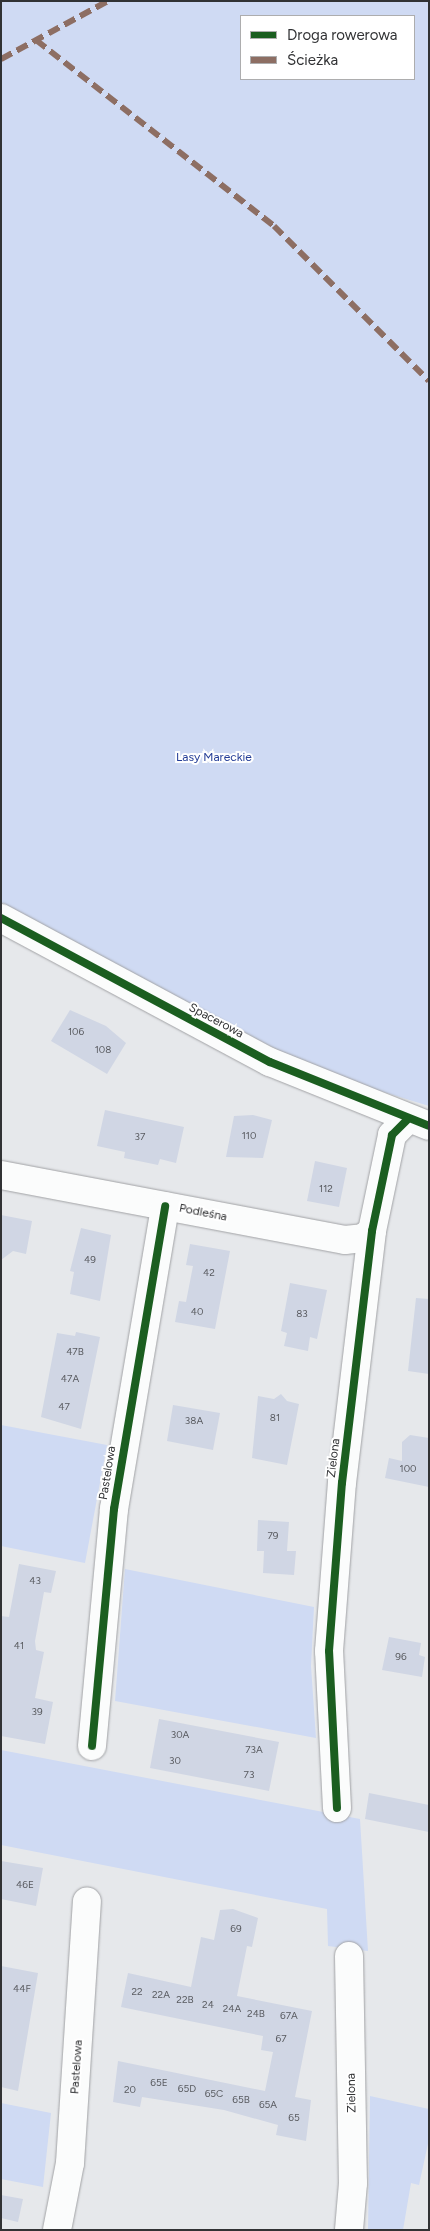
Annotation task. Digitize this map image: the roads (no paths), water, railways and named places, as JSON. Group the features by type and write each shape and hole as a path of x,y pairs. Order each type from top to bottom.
{"street":[{"name":"Spacerowa","path":"1,918 270,1062 418,1123"},
{"name":"Zielona","path":"337,1808 330,1651 342,1483 372,1231 392,1135 418,1123"},
{"name":"Podleśna","path":"1,1175 345,1240 362,1238 372,1231"},
{"name":"Pastelowa","path":"92,1746 114,1510 164,1206"},
{"name":"Pastelowa","path":"57,2230 70,2163 87,1902"},
{"name":"Zielona","path":"349,1956 354,2183 349,2230"}],"park label":[{"name":"Lasy Mareckie","path":"214,758"}]}
